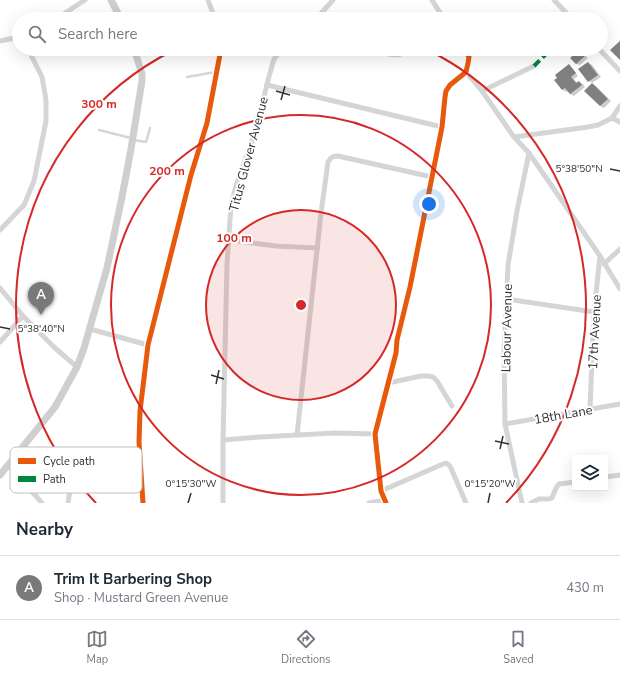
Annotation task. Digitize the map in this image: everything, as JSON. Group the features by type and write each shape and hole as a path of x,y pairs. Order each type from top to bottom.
{"street":[{"path":"67,12 85,0"},
{"path":"111,0 118,12"},
{"path":"208,0 212,12"},
{"path":"322,12 333,0"},
{"path":"432,0 439,12"},
{"path":"554,0 565,12"},
{"path":"0,41 12,38"},
{"path":"0,230 24,205 34,181 46,121 46,100 42,77 32,56"},
{"path":"23,447 55,407 77,367 90,329 108,260 133,139 142,81 142,74 136,56"},
{"path":"139,447 140,418 148,345 207,123 220,56"},
{"name":"Titus Glover Avenue","path":"223,503 227,264 232,205 239,177 257,126 274,59 276,56"},
{"path":"369,503 385,502 381,491 375,434 396,353 397,340 410,287 442,127 446,91 450,85 466,72 468,56"},
{"path":"605,56 620,72"},
{"path":"482,91 534,66"},
{"path":"466,72 482,91 514,137 529,153 600,256 620,289"},
{"path":"267,85 442,127"},
{"path":"514,137 598,125 612,118 620,106"},
{"path":"612,118 620,122"},
{"name":"Labour Avenue","path":"522,503 505,424 504,349 509,257 529,153"},
{"path":"297,435 321,213 327,166 330,158 333,156 338,156 432,177"},
{"path":"229,240 276,246 318,248"},
{"path":"604,264 620,248"},
{"name":"17th Avenue","path":"590,409 594,312 600,256"},
{"path":"0,288 23,316 54,347 77,367"},
{"path":"506,299 594,312"},
{"path":"0,342 23,316"},
{"path":"90,329 148,345"},
{"path":"388,383 421,376 433,377 452,406"},
{"name":"18th Lane","path":"505,424 620,404"},
{"path":"223,440 335,433 375,434"},
{"path":"0,475 10,463"},
{"path":"381,491 446,463 450,466 466,503"},
{"path":"608,477 620,475"},
{"path":"531,503 540,499 552,498 559,484 572,482"},
{"path":"142,488 143,503"},
{"path":"33,493 42,503"},
{"path":"68,503 70,493"}],"lane":[{"path":"187,77 217,72"},
{"path":"98,130 146,142 150,128"}],"building":[{"path":"620,41 620,60 610,50"},
{"path":"571,56 585,56 576,64 570,58 572,57"},
{"path":"588,62 598,75 588,82 578,69"},
{"path":"569,64 576,73 571,77 576,83 579,81 582,85 570,94 565,88 562,90 554,80 557,78 555,75"},
{"path":"592,83 608,99 600,106 584,91"}],"marked path":[{"path":"534,66 544,56"}],"cycle path":[{"path":"139,447 140,411 148,345 191,175 207,123 220,56"},
{"path":"386,503 381,491 375,434 396,353 397,340 410,287 442,127 446,91 450,85 466,72 468,56"},
{"path":"142,488 143,503"}],"place":[{"name":"Trim It Barbering Shop","path":"41,315"}]}
